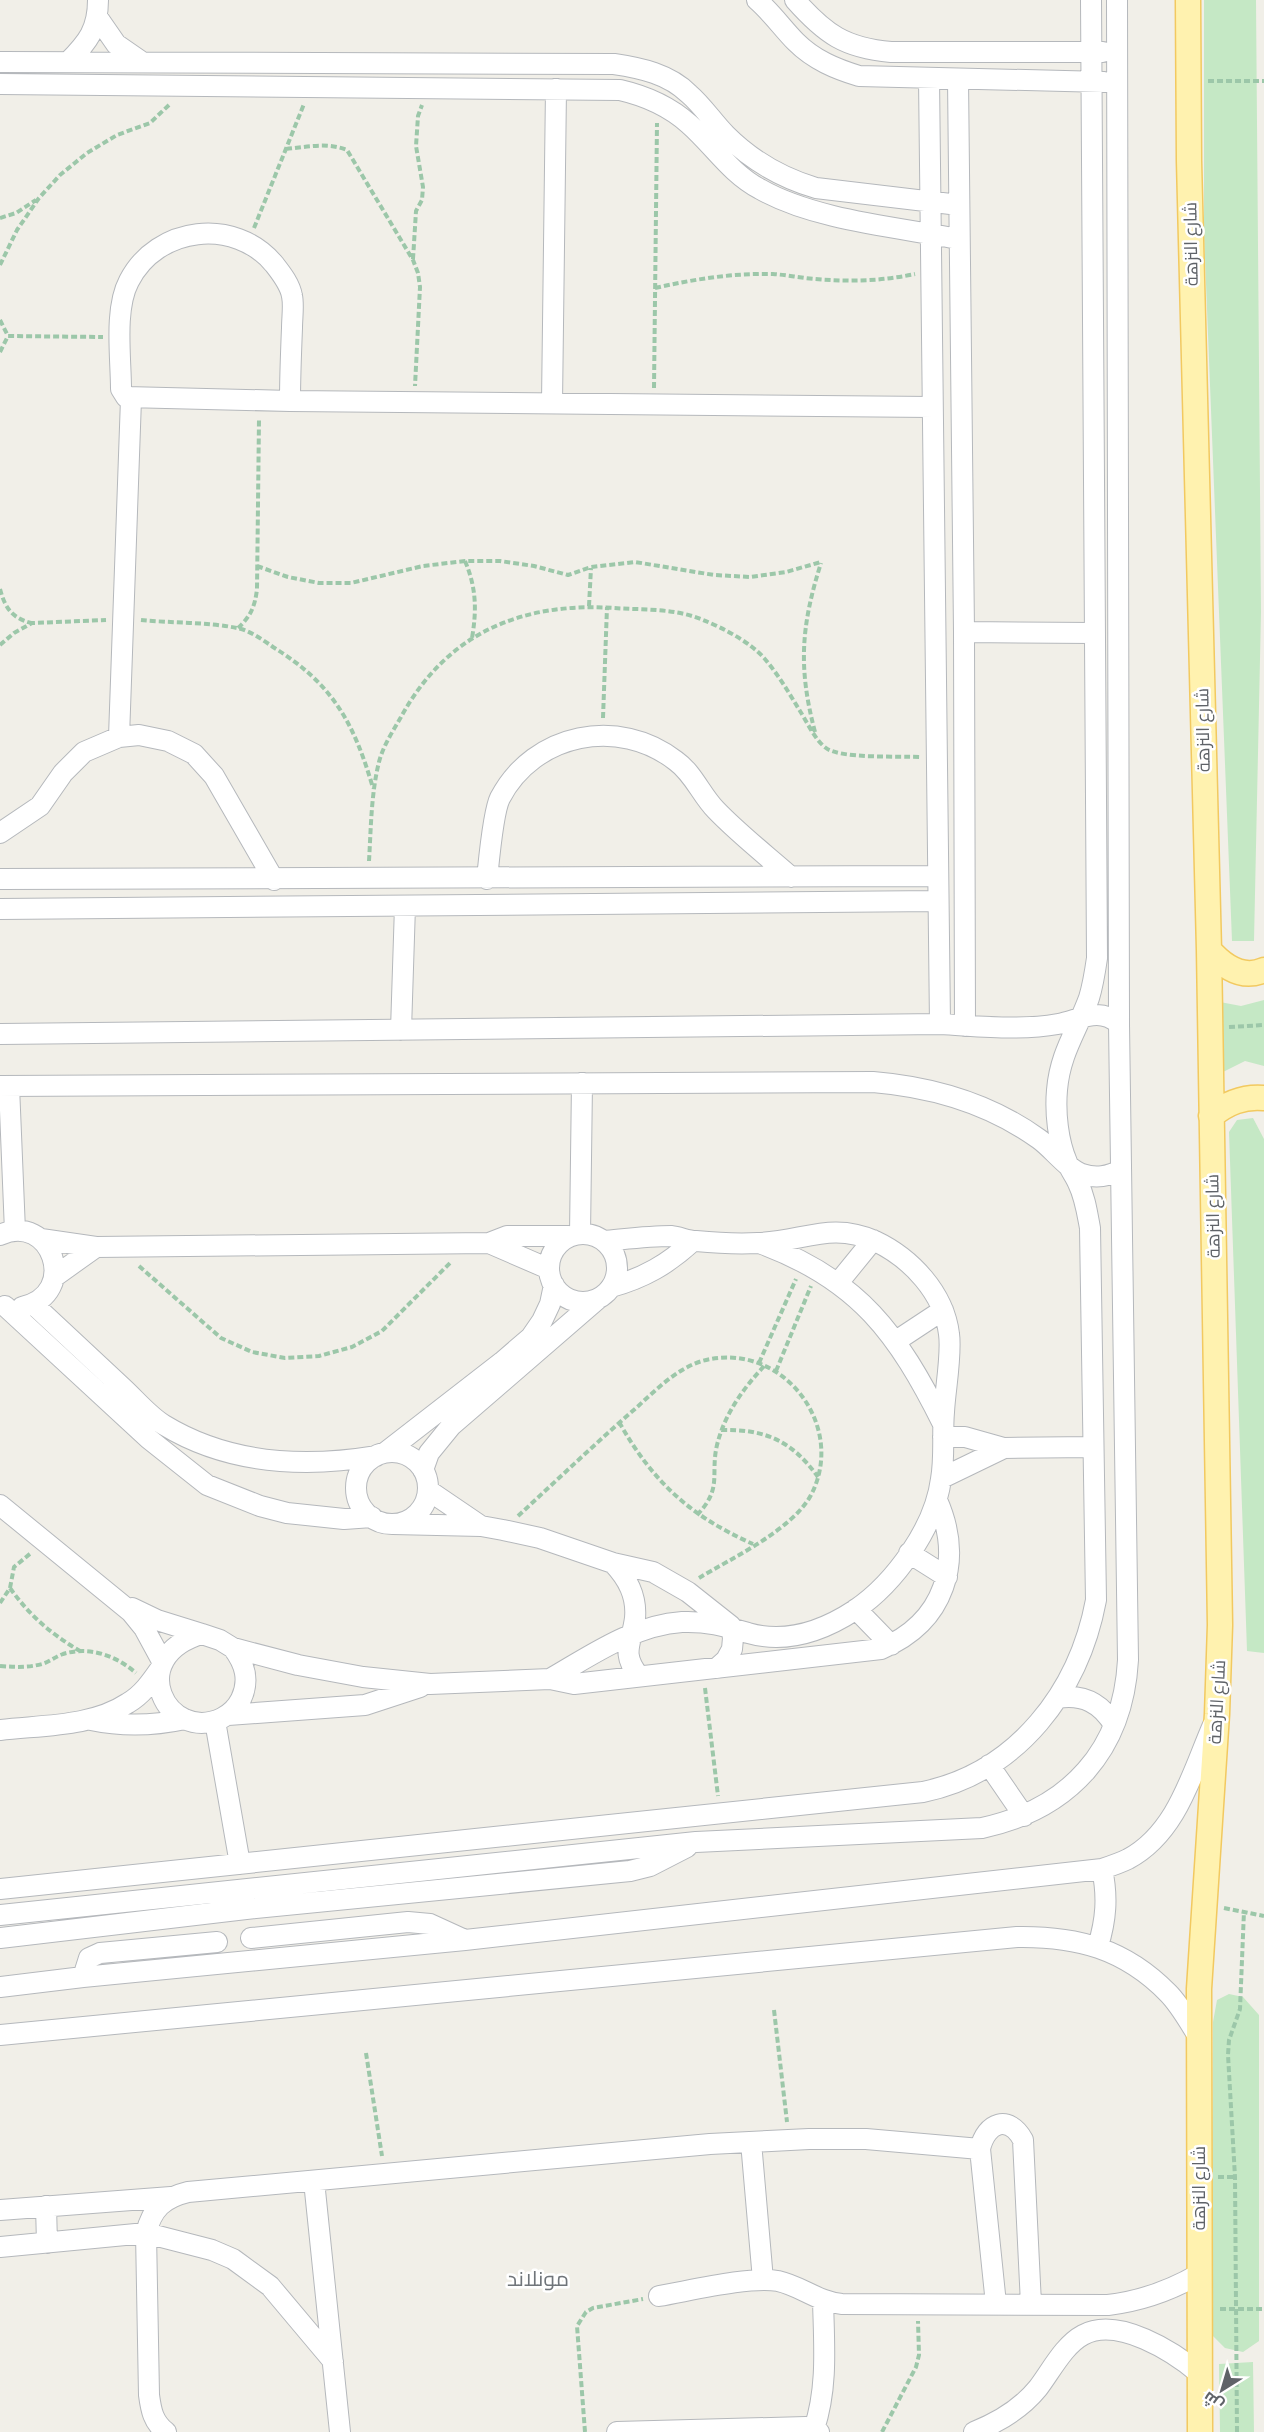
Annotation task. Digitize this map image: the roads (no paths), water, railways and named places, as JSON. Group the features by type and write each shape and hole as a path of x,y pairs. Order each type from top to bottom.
{"main road":[{"name":"شارع النزهة","path":"1188,0 1209,950 1220,1625 1217,1714 1199,1989 1200,2432"},
{"path":"1209,950 1221,964 1239,972 1257,974 1264,970"},
{"path":"1211,1116 1224,1105 1240,1099 1264,1098"}],"street":[{"path":"757,0 814,58 836,69 859,76 1117,82"},
{"path":"795,0 819,27 865,50 1117,52"},
{"path":"0,1889 923,1792 958,1782 989,1765 1020,1742 1058,1698 1083,1652 1096,1600 1089,1227 1082,1194 1067,1163 1060,1139 1057,1114 1057,1090 1066,1050 1091,990 1097,958 1091,0"},
{"path":"0,1915 696,1842 982,1828 1003,1824 1024,1816 1062,1795 1079,1780 1105,1745 1122,1704 1127,1682 1128,1660 1119,1024 1117,0"},
{"path":"68,62 86,42 98,9"},
{"path":"98,9 116,44 142,62"},
{"path":"0,62 614,64 643,68 689,93 727,136 748,154 795,182 816,188 959,205"},
{"path":"929,78 940,1024"},
{"path":"957,79 964,632 965,1026"},
{"path":"0,84 620,90 658,102 690,125 736,174 760,190 813,212 959,239"},
{"path":"552,403 556,89"},
{"path":"290,401 292,296 283,274 268,256 249,243 226,234 203,232 180,237 159,247 141,262 128,281 121,303 121,389 122,393 131,399 290,401 932,407"},
{"path":"119,737 131,399"},
{"path":"964,632 1094,633"},
{"path":"487,879 499,800 510,782 524,766 541,753 560,743 581,736 603,734 642,741 677,761 691,775 714,808 791,877"},
{"path":"0,833 40,806 63,773 84,752 119,737 139,735 168,741 194,754 214,776 274,880"},
{"path":"0,879 274,880 938,876"},
{"path":"0,909 938,901"},
{"path":"401,1030 405,906"},
{"path":"0,1034 940,1024 1030,1027 1079,1020 1096,1014 1113,1018 1119,1024"},
{"path":"2,1304 24,1307 33,1304 43,1298 54,1277 54,1260 41,1239 33,1234 7,1233 4,1086 873,1082 908,1085 944,1092 988,1110 1010,1120 1040,1140 1079,1172 1093,1177 1108,1176 1121,1170"},
{"path":"575,1235 582,1083"},
{"path":"550,1679 631,1634 655,1626 680,1622 705,1622 730,1626 747,1633 785,1637 823,1628 856,1609 885,1584 909,1553 925,1527 937,1500 942,1478 950,1335 943,1310 933,1292 914,1268 891,1249 873,1240 832,1231 761,1243 693,1241 671,1236 604,1241"},
{"path":"423,1470 429,1453 451,1426 507,1368 542,1321 550,1304 554,1250 575,1235"},
{"path":"41,1239 96,1247 480,1243 507,1236 575,1235 592,1235 604,1241 614,1254 616,1263 615,1279 605,1292 507,1368 381,1454 361,1470 356,1491 364,1511 382,1522 481,1526 503,1530 540,1538 613,1563 653,1572 683,1588 730,1626 733,1638 732,1649 726,1660 710,1668"},
{"path":"838,1283 873,1240"},
{"path":"480,1243 551,1277 559,1292 582,1302 647,1275 664,1265 693,1241"},
{"path":"761,1243 811,1266 860,1300 896,1341 915,1370 943,1431"},
{"path":"54,1277 96,1247"},
{"path":"2,1304 149,1439 207,1485 260,1506 315,1517 372,1517"},
{"path":"33,1304 162,1424 190,1438 225,1451 262,1460 300,1464 338,1462 381,1454 407,1455 423,1470 428,1490 421,1510 403,1522 393,1524"},
{"path":"896,1341 943,1310"},
{"path":"149,1439 162,1424"},
{"path":"943,1431 1004,1448 1093,1447"},
{"path":"942,1478 1004,1448"},
{"path":"428,1490 481,1526"},
{"path":"116,1599 158,1620 220,1640 233,1648 331,1671 430,1684 550,1679 574,1684 881,1649 891,1645 921,1624 941,1594 947,1577 950,1537 937,1500"},
{"path":"0,1505 116,1599 144,1628 161,1666 159,1684 163,1698 172,1711 185,1719 200,1723 221,1718 365,1705 430,1684"},
{"path":"909,1553 947,1577"},
{"path":"613,1563 624,1574 631,1588 635,1611 628,1643 629,1661 639,1676"},
{"path":"856,1609 891,1645"},
{"path":"0,1730 89,1719 110,1713 130,1702 147,1688 166,1655 177,1644 202,1634"},
{"path":"221,1718 239,1704 245,1690 246,1675 242,1660 233,1648"},
{"path":"1058,1698 1071,1696 1085,1698 1097,1704 1107,1713 1114,1725"},
{"path":"1,1990 83,1977 465,1940 1102,1869 1128,1859 1143,1848 1169,1822 1217,1714"},
{"path":"221,1718 240,1864"},
{"path":"89,1719 137,1726 185,1719"},
{"path":"989,1765 1024,1816"},
{"path":"0,1938 246,1909 630,1872 650,1866 696,1842"},
{"path":"1098,1946 1107,1901 1102,1869"},
{"path":"246,1909 255,1962"},
{"path":"213,1914 220,1965"},
{"path":"251,1938 408,1922 430,1924 465,1940"},
{"path":"0,2035 1017,1937 1053,1938 1098,1946 1120,1957 1148,1975 1170,1995 1200,2039"},
{"path":"83,1977 89,1958 100,1953 217,1942"},
{"path":"996,2304 980,2149 983,2136 989,2128 999,2124 1009,2125 1018,2131 1023,2140 1031,2304"},
{"path":"0,2211 171,2197 188,2192 710,2144 866,2139 980,2149"},
{"path":"751,2142 763,2280"},
{"path":"314,2181 340,2432"},
{"path":"166,2432 151,2412 149,2395 146,2233 157,2207 171,2197"},
{"path":"46,2206 47,2242"},
{"path":"0,2247 146,2233 212,2250 252,2271 285,2302 333,2361"},
{"path":"659,2296 763,2280 790,2285 823,2300 843,2304 1108,2305 1155,2295 1199,2274"},
{"path":"616,2432 806,2427 816,2431 824,2382 823,2300"},
{"path":"1108,2305 1109,2330"},
{"path":"974,2432 994,2424 1017,2409 1036,2390 1072,2343 1083,2335 1095,2331 1109,2330 1129,2334 1158,2345 1200,2374"}],"district":[{"name":"مونلاند","path":"538,2279"}]}
